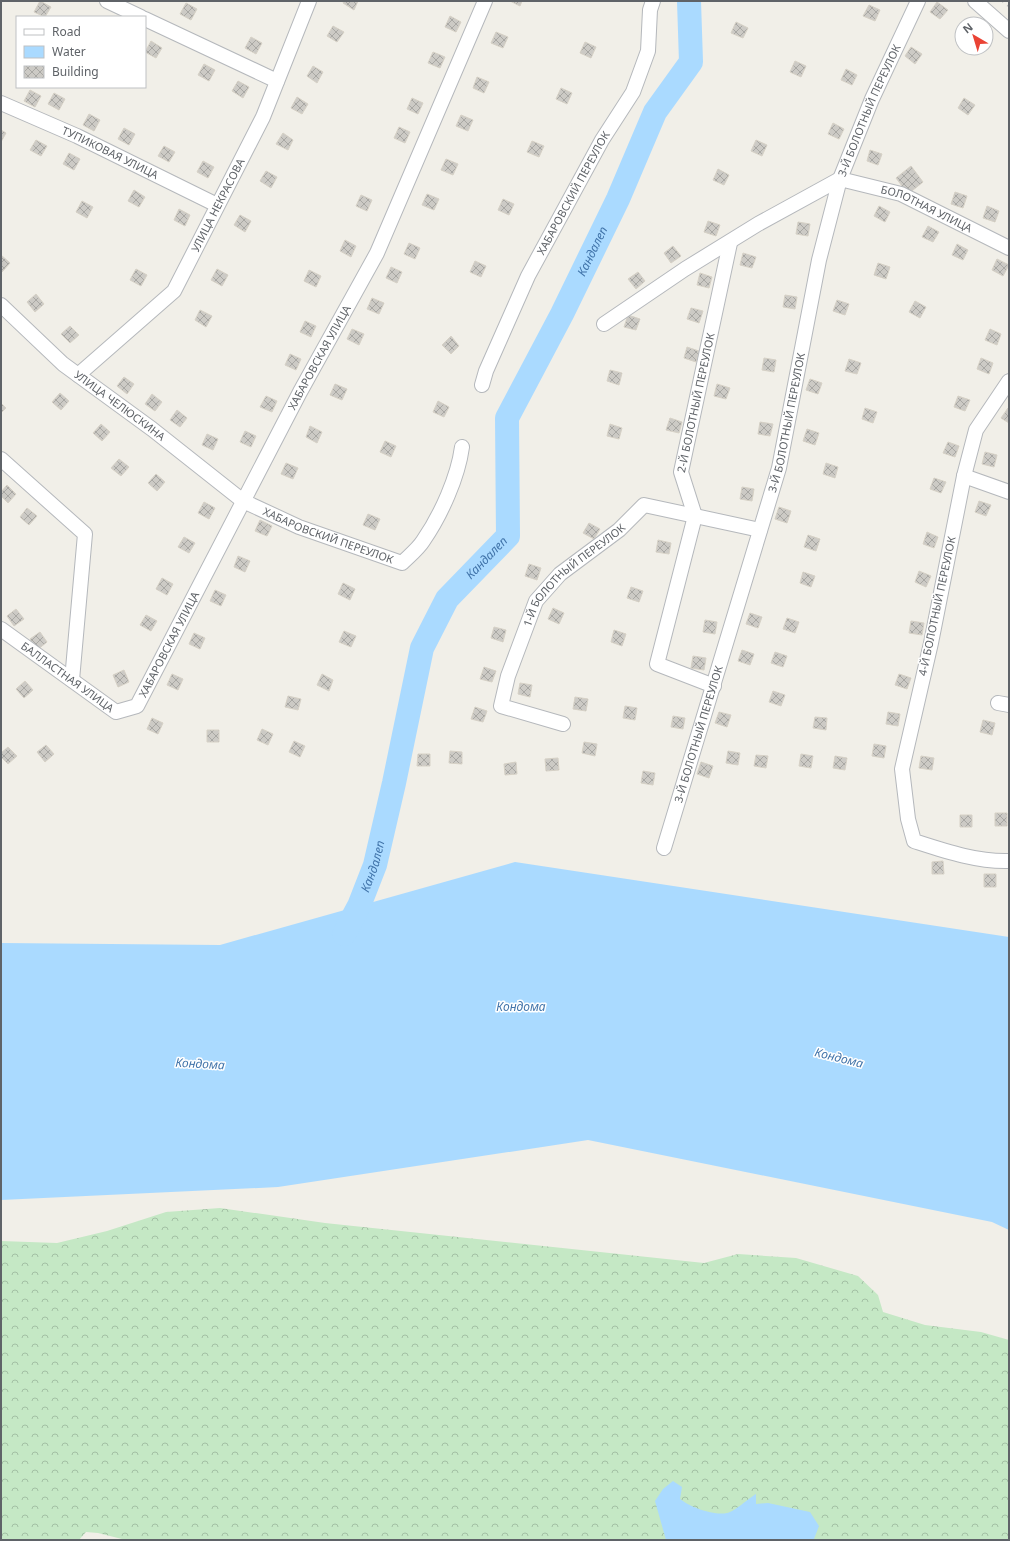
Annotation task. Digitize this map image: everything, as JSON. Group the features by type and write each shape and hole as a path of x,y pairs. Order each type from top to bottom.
{"street":[{"path":"107,1 139,16"},
{"name":"УЛИЦА НЕКРАСОВА","path":"78,375 174,291 263,117 309,1"},
{"name":"ХАБАРОВСКАЯ УЛИЦА","path":"138,706 300,392 378,253 485,1"},
{"name":"ХАБАРОВСКИЙ ПЕРЕУЛОК","path":"482,385 486,371 528,276 602,140 633,92 648,51 650,10 653,1"},
{"name":"3-Й БОЛОТНЫЙ ПЕРЕУЛОК","path":"664,848 779,468 819,260 840,179 872,99 918,1"},
{"path":"975,1 1009,31"},
{"path":"146,19 277,80"},
{"name":"ТУПИКОВАЯ УЛИЦА","path":"1,104 77,136 217,205"},
{"path":"604,324 686,269 765,220 840,179"},
{"name":"БОЛОТНАЯ УЛИЦА","path":"840,179 901,194 1009,248"},
{"name":"2-Й БОЛОТНЫЙ ПЕРЕУЛОК","path":"695,516 682,472 730,243"},
{"name":"УЛИЦА ЧЕЛЮСКИНА","path":"1,305 63,364 152,429 243,501"},
{"name":"4-Й БОЛОТНЫЙ ПЕРЕУЛОК","path":"1009,381 976,430 964,476 931,643 902,769 908,819 914,841 958,854 998,861 1009,861"},
{"name":"ХАБАРОВСКИЙ ПЕРЕУЛОК","path":"243,501 299,527 402,563 423,542 443,508 459,467 462,447"},
{"path":"1,459 85,534 72,680"},
{"path":"964,476 1009,492"},
{"name":"1-Й БОЛОТНЫЙ ПЕРЕУЛОК","path":"563,724 501,706 508,676 536,601 560,574 619,530 644,505 760,530"},
{"path":"695,516 657,664 714,686"},
{"name":"БАЛЛАСТНАЯ УЛИЦА","path":"1,629 116,712 138,706"}],"green space":[{"path":"220,1208 325,1223 704,1263 738,1254 796,1258 858,1276 878,1295 883,1312 925,1325 981,1332 1009,1340 1009,1540 126,1540 98,1533 86,1532 79,1540 1,1540 1,1241 57,1243 107,1231 166,1212"}],"water":[{"name":"Кондома","path":"515,862 1009,937 1009,1230 992,1222 588,1140 278,1187 1,1200 1,943 220,945"},
{"path":"673,1481 682,1487 680,1499 702,1510 722,1514 727,1513 734,1510 756,1494 756,1504 768,1503 810,1512 819,1526 814,1539 666,1540 655,1501 663,1489"}],"building":[{"path":"40,1 51,7 46,16 34,12"},
{"path":"344,1 358,1 354,10 343,3"},
{"path":"510,1 522,1 520,6"},
{"path":"937,2 948,10 940,19 930,12"},
{"path":"186,3 197,9 191,20 180,14"},
{"path":"869,5 880,10 875,21 863,16"},
{"path":"450,16 461,22 456,32 445,27"},
{"path":"736,22 748,28 743,38 731,33"},
{"path":"333,26 344,32 337,42 327,36"},
{"path":"496,32 508,37 503,48 491,43"},
{"path":"251,37 262,43 256,54 245,48"},
{"path":"151,41 162,48 156,58 146,53"},
{"path":"585,42 596,47 591,58 580,53"},
{"path":"911,47 922,54 915,64 905,56"},
{"path":"433,52 445,57 440,68 428,63"},
{"path":"795,61 806,66 801,77 790,72"},
{"path":"204,64 215,70 209,81 198,75"},
{"path":"313,66 323,72 317,83 307,76"},
{"path":"846,69 857,75 852,85 841,80"},
{"path":"477,77 489,82 484,93 473,88"},
{"path":"238,81 249,87 243,98 232,91"},
{"path":"561,88 572,93 567,104 556,99"},
{"path":"30,90 41,96 35,107 24,101"},
{"path":"54,93 65,99 59,110 48,104"},
{"path":"297,97 308,104 302,114 291,108"},
{"path":"412,98 423,103 418,114 407,109"},
{"path":"964,98 975,105 968,115 958,108"},
{"path":"89,114 100,120 94,131 83,125"},
{"path":"461,115 473,120 468,131 456,126"},
{"path":"833,123 844,129 839,139 828,134"},
{"path":"399,127 410,132 405,143 394,138"},
{"path":"124,128 135,134 129,145 118,139"},
{"path":"1,130 6,133 1,142"},
{"path":"283,133 293,140 288,150 276,144"},
{"path":"36,140 47,146 41,156 30,150"},
{"path":"756,140 767,145 762,156 751,151"},
{"path":"532,141 544,146 539,157 527,152"},
{"path":"164,146 175,152 169,162 158,156"},
{"path":"870,150 882,154 878,165 867,161"},
{"path":"69,153 80,159 74,170 63,164"},
{"path":"446,159 458,164 453,175 441,170"},
{"path":"203,161 214,167 208,178 197,172"},
{"path":"911,166 923,182 908,194 896,178"},
{"path":"718,169 729,175 724,185 713,180"},
{"path":"266,171 277,177 271,188 260,181"},
{"path":"134,190 145,197 139,207 128,201"},
{"path":"955,192 967,196 963,208 951,204"},
{"path":"427,194 439,199 434,210 422,205"},
{"path":"361,195 372,200 367,211 356,206"},
{"path":"503,199 514,204 509,215 498,210"},
{"path":"82,201 93,207 87,218 76,212"},
{"path":"879,206 890,212 885,222 874,216"},
{"path":"987,206 999,211 995,222 983,218"},
{"path":"179,209 190,215 185,226 174,220"},
{"path":"240,215 251,221 245,232 234,225"},
{"path":"708,221 720,225 716,236 704,232"},
{"path":"798,222 810,224 808,236 796,234"},
{"path":"928,226 939,232 933,242 922,237"},
{"path":"345,240 356,246 351,257 340,251"},
{"path":"409,243 420,248 415,259 404,254"},
{"path":"957,244 968,250 963,260 952,255"},
{"path":"673,246 681,256 671,263 664,253"},
{"path":"743,253 756,257 752,268 740,265"},
{"path":"1,255 10,263 2,272 1,271"},
{"path":"997,259 1009,265 1003,276 992,270"},
{"path":"475,261 486,266 481,277 470,272"},
{"path":"878,263 890,267 886,279 874,275"},
{"path":"391,267 402,272 397,283 386,278"},
{"path":"136,269 147,275 141,286 130,280"},
{"path":"217,269 228,275 222,286 211,280"},
{"path":"309,270 321,276 316,287 304,281"},
{"path":"638,272 645,281 636,289 628,279"},
{"path":"700,273 712,277 709,288 697,285"},
{"path":"36,294 44,304 35,312 27,302"},
{"path":"785,295 797,297 795,309 783,307"},
{"path":"372,298 384,303 379,314 367,309"},
{"path":"837,300 849,304 845,315 833,311"},
{"path":"915,301 926,307 920,318 909,312"},
{"path":"691,308 703,311 699,323 687,319"},
{"path":"200,310 212,316 206,327 195,320"},
{"path":"628,315 640,319 636,330 624,327"},
{"path":"305,321 316,326 311,337 300,332"},
{"path":"70,326 79,335 70,343 61,334"},
{"path":"352,329 364,334 359,345 347,339"},
{"path":"990,329 1001,334 997,345 985,340"},
{"path":"451,336 459,346 451,354 442,345"},
{"path":"687,347 699,351 696,362 684,358"},
{"path":"290,354 301,359 296,370 285,365"},
{"path":"764,358 776,360 774,372 762,370"},
{"path":"981,358 993,363 989,374 977,369"},
{"path":"849,359 861,363 857,374 845,371"},
{"path":"610,370 622,373 619,385 607,381"},
{"path":"124,377 134,384 127,394 117,386"},
{"path":"810,379 822,383 818,394 806,390"},
{"path":"335,384 347,389 342,400 330,395"},
{"path":"717,384 730,388 726,399 714,396"},
{"path":"60,393 69,401 61,410 52,402"},
{"path":"152,394 162,402 155,411 145,404"},
{"path":"266,396 277,401 272,412 260,407"},
{"path":"958,396 970,400 965,411 954,407"},
{"path":"438,401 449,407 444,417 433,412"},
{"path":"1,403 6,408 1,413"},
{"path":"865,408 877,412 873,423 862,419"},
{"path":"1008,408 1009,409 1009,423 1001,418"},
{"path":"177,410 187,418 180,427 170,420"},
{"path":"670,418 682,422 679,433 666,430"},
{"path":"760,422 773,424 770,436 758,434"},
{"path":"101,424 110,432 102,441 93,433"},
{"path":"610,424 622,428 619,439 607,436"},
{"path":"310,426 322,432 317,443 306,437"},
{"path":"807,429 819,433 815,445 803,441"},
{"path":"245,431 256,436 251,447 240,442"},
{"path":"207,434 218,439 213,450 202,445"},
{"path":"385,441 396,446 391,457 380,452"},
{"path":"948,442 959,446 955,457 943,453"},
{"path":"985,452 997,455 994,467 982,464"},
{"path":"119,459 129,467 121,476 111,468"},
{"path":"286,463 298,468 293,479 281,474"},
{"path":"826,463 838,467 835,478 823,474"},
{"path":"156,474 165,482 157,491 148,483"},
{"path":"934,478 946,482 941,493 930,489"},
{"path":"7,485 16,494 8,503 1,496 1,492"},
{"path":"742,487 754,489 752,501 740,499"},
{"path":"979,501 991,505 986,516 975,512"},
{"path":"204,502 215,508 209,519 198,513"},
{"path":"779,507 791,511 787,523 775,519"},
{"path":"27,508 37,516 29,525 20,517"},
{"path":"368,514 380,519 375,530 363,525"},
{"path":"260,520 272,526 267,536 255,531"},
{"path":"589,523 600,529 594,539 583,533"},
{"path":"927,532 938,537 934,548 923,544"},
{"path":"808,535 820,539 816,551 804,547"},
{"path":"184,537 195,543 189,553 178,547"},
{"path":"658,540 671,543 669,554 656,552"},
{"path":"238,556 250,561 245,572 234,567"},
{"path":"529,564 541,568 537,580 525,576"},
{"path":"919,571 931,576 926,587 915,582"},
{"path":"803,572 815,576 811,587 800,583"},
{"path":"162,578 173,584 167,595 156,589"},
{"path":"343,583 355,589 350,600 338,594"},
{"path":"631,587 643,591 639,602 627,598"},
{"path":"215,590 226,595 221,606 210,601"},
{"path":"553,608 564,613 559,624 548,619"},
{"path":"16,609 24,619 14,626 7,616"},
{"path":"750,613 762,617 758,628 746,624"},
{"path":"146,615 157,621 151,631 140,625"},
{"path":"787,618 799,622 795,633 783,629"},
{"path":"705,620 717,622 715,634 703,632"},
{"path":"911,621 924,623 922,635 909,633"},
{"path":"494,627 506,630 503,642 491,638"},
{"path":"614,630 626,634 622,646 611,642"},
{"path":"344,631 356,636 351,647 339,642"},
{"path":"40,632 47,642 37,650 30,639"},
{"path":"194,633 205,638 200,649 189,644"},
{"path":"742,650 754,654 750,665 738,661"},
{"path":"775,652 787,656 783,667 771,663"},
{"path":"693,656 706,658 704,670 691,668"},
{"path":"484,667 496,671 492,682 480,679"},
{"path":"124,670 129,682 118,687 113,675"},
{"path":"172,674 183,679 178,690 167,685"},
{"path":"322,674 333,680 329,691 317,685"},
{"path":"899,674 911,678 907,689 895,685"},
{"path":"25,681 33,690 24,698 16,689"},
{"path":"520,683 532,685 530,697 518,694"},
{"path":"773,691 785,695 781,706 769,702"},
{"path":"288,696 301,699 298,710 285,707"},
{"path":"575,697 588,699 586,711 573,709"},
{"path":"625,706 637,708 635,720 623,718"},
{"path":"475,707 487,711 483,722 471,719"},
{"path":"719,712 731,715 727,727 715,723"},
{"path":"888,712 900,714 898,726 886,724"},
{"path":"673,716 685,718 683,729 671,727"},
{"path":"815,717 827,718 826,730 813,728"},
{"path":"152,718 163,723 158,734 147,729"},
{"path":"983,720 995,723 992,735 980,732"},
{"path":"262,729 273,734 268,745 257,740"},
{"path":"207,730 219,730 219,742 207,742"},
{"path":"294,741 305,746 300,757 289,752"},
{"path":"584,742 597,744 595,756 582,753"},
{"path":"874,744 886,746 884,758 872,756"},
{"path":"46,745 54,754 45,762 37,752"},
{"path":"8,747 17,756 8,764 1,757 1,753"},
{"path":"450,751 462,752 462,764 449,763"},
{"path":"728,751 740,753 738,765 726,763"},
{"path":"418,754 430,754 430,766 417,766"},
{"path":"801,754 813,756 811,768 799,766"},
{"path":"756,755 768,756 766,768 754,766"},
{"path":"835,756 847,758 845,770 833,768"},
{"path":"921,756 934,758 932,770 919,768"},
{"path":"558,758 559,770 546,771 545,759"},
{"path":"516,762 517,774 505,775 504,764"},
{"path":"701,762 713,766 709,778 697,774"},
{"path":"643,771 655,773 653,785 641,783"},
{"path":"995,813 1007,813 1007,826 995,826"},
{"path":"960,815 972,815 972,827 960,827"},
{"path":"943,861 944,874 932,874 932,862"},
{"path":"984,874 996,874 996,887 984,887"}],"waterway":[{"name":"Кандалеп","path":"344,934 359,906 375,865 394,783 422,648 447,599 508,536 507,418 562,314 618,199 655,112 691,62 689,1"}],"railway":[{"path":"1003,1 1009,6"}]}
